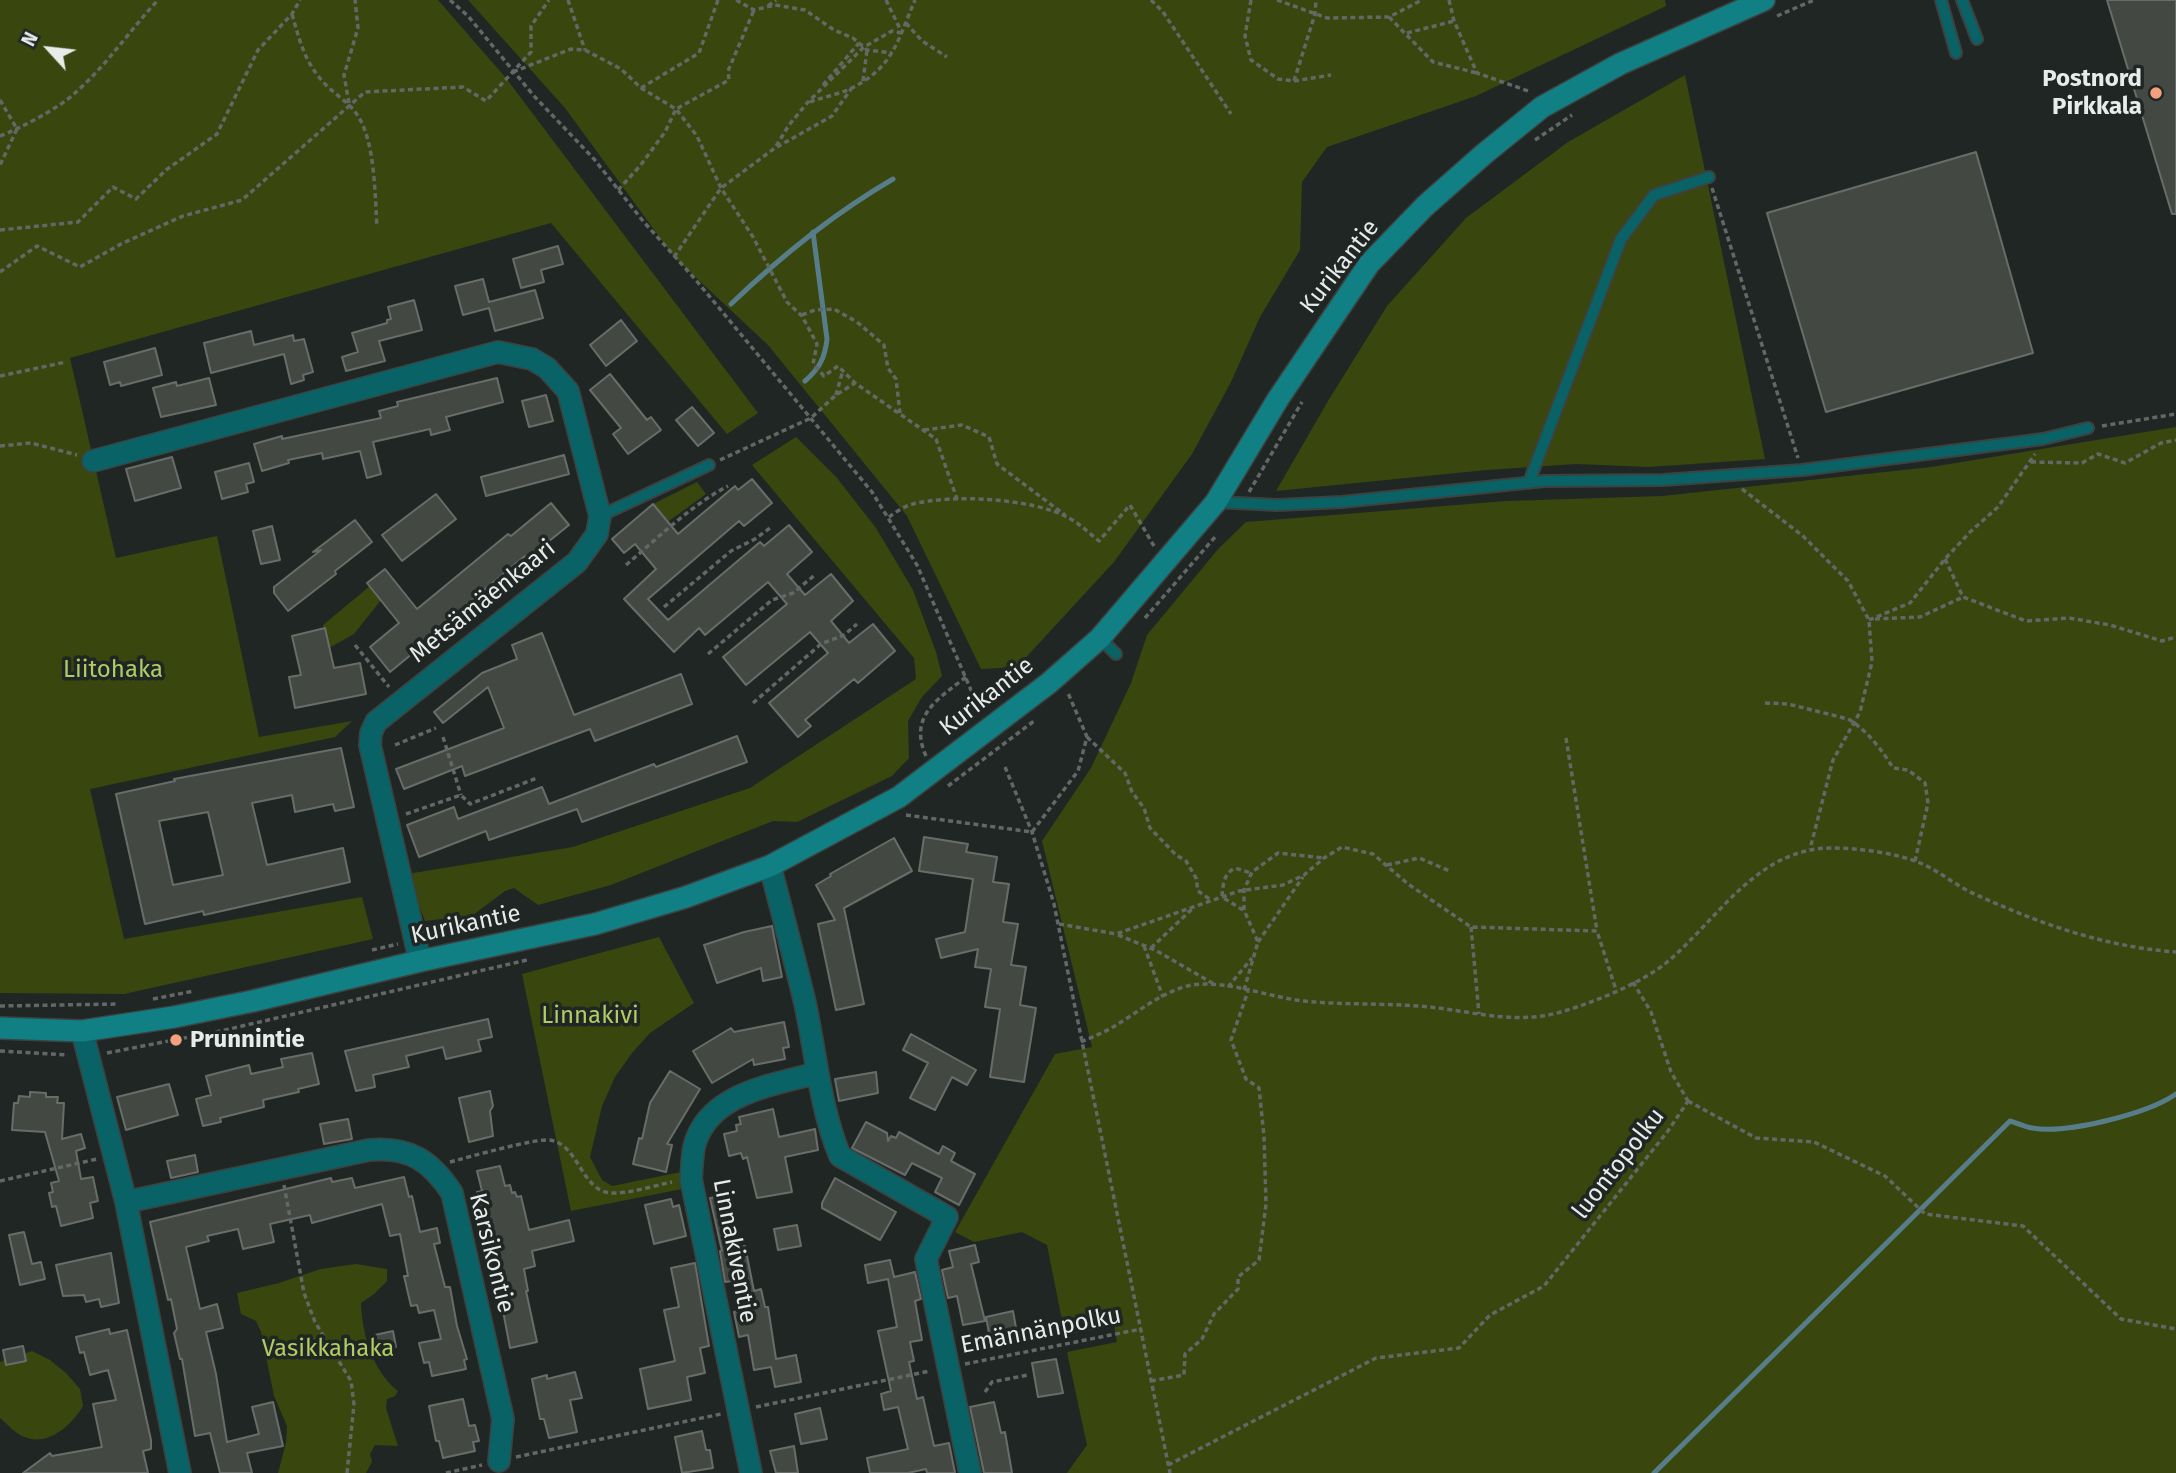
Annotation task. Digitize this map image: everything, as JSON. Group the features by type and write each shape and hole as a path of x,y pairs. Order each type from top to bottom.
{"main road":[{"name":"Kurikantie","path":"0,1028 82,1031 174,1017 594,924 686,897 770,866 899,797 938,781 1100,638 1216,502 1278,399 1369,264 1425,206 1483,154 1542,107 1630,59 1770,8"}],"street":[{"path":"93,461 498,352 532,359 547,368 568,391 600,516"},
{"name":"Metsämäenkaari","path":"419,961 370,745 371,733 376,722 577,562 597,534 600,516"},
{"path":"770,866 805,1004 817,1073 833,1138 841,1156 947,1217 926,1259 970,1473"},
{"path":"82,1031 126,1202 180,1473"},
{"name":"Linnakiventie","path":"751,1473 691,1179 694,1145 709,1118 738,1096 817,1073"},
{"name":"Karsikontie","path":"126,1202 280,1167 383,1148 416,1157 431,1166 452,1193 503,1419 499,1461"}],"lane":[{"path":"1941,0 1956,53"},
{"path":"1962,0 1977,39"},
{"path":"1529,482 1621,239 1654,195 1709,177"},
{"path":"1216,502 1277,505 1342,502 1529,482 1662,480 1802,470 2043,439 2088,428"},
{"path":"600,516 709,465"},
{"path":"1100,638 1116,654"}],"path":[{"path":"0,136 17,129 74,94 112,55 137,20 158,0"},
{"path":"0,230 78,222 113,187 136,198 166,170 216,134 258,51 300,0"},
{"path":"349,105 344,75 358,28 355,0"},
{"path":"450,0 468,16 513,72 594,159 811,418 889,517 917,565 981,714"},
{"path":"0,272 37,246 80,267 121,244 183,216 242,200 365,92 463,86 486,101 531,52 531,26 549,0"},
{"path":"568,0 584,50"},
{"path":"641,88 699,53 718,0"},
{"path":"736,0 754,10 775,5 805,10 865,48 892,53"},
{"path":"767,7 776,0"},
{"path":"886,0 902,33"},
{"path":"808,102 851,89 883,68 902,33 915,0"},
{"path":"1151,0 1163,12 1185,49 1231,114"},
{"path":"1251,0 1245,36 1251,60 1278,79 1294,80 1331,75"},
{"path":"1277,0 1326,18 1390,17 1422,0"},
{"path":"1294,80 1315,14 1316,0"},
{"path":"1449,0 1454,21 1477,74"},
{"path":"1770,8 1814,0"},
{"path":"618,190 666,132 676,109 729,80 728,71 754,10"},
{"path":"292,13 305,59 326,85 359,117 372,158 377,227"},
{"path":"1390,17 1433,62 1537,94"},
{"path":"1407,33 1454,21"},
{"path":"906,23 922,41 947,57"},
{"path":"775,148 808,102 865,48 892,31 902,33"},
{"path":"813,97 859,43"},
{"path":"863,81 865,48"},
{"path":"513,72 571,49 584,50 621,69 641,88 676,109 697,136 721,188 753,237 787,302 802,316 817,344 813,364 817,370 824,376 835,366 843,370 855,383 936,439 957,499"},
{"path":"674,257 721,188 775,148 832,116 851,89"},
{"path":"0,100 17,129"},
{"path":"1525,147 1575,112"},
{"path":"0,163 17,129"},
{"path":"1709,177 1802,470"},
{"path":"802,316 815,310 834,309 884,345 888,368 896,379 900,413"},
{"path":"0,376 66,362"},
{"path":"836,395 843,370"},
{"path":"709,465 811,418 836,395 855,383"},
{"path":"1242,503 1307,392"},
{"path":"2088,428 2176,414"},
{"path":"925,430 962,425 989,437 998,464 1099,541 1130,505 1154,547"},
{"path":"1870,620 1910,603 1945,558 1970,531 1998,507 2043,439"},
{"path":"2030,462 2082,463 2098,454 2124,463 2161,443 2176,440"},
{"path":"0,446 31,443 60,449"},
{"path":"1724,474 1802,536 1848,581 1870,620 1872,662 1855,724 1833,760 1810,849"},
{"path":"626,565 708,496 728,486"},
{"path":"889,517 910,505 957,499 991,499 1045,509 1068,517"},
{"path":"664,607 731,551 770,528"},
{"path":"1142,622 1218,533"},
{"path":"1945,558 1963,597 2026,621 2069,618 2110,625 2162,641 2176,637"},
{"path":"708,654 772,600 793,593 816,574"},
{"path":"1870,620 1920,617 1963,597"},
{"path":"753,703 821,644 844,635 857,624"},
{"path":"355,645 401,702"},
{"path":"966,677 927,711 920,724 921,746 938,781 1038,718"},
{"path":"1058,701 1077,685"},
{"path":"1068,693 1087,737 1125,773 1132,792 1144,808 1150,828 1176,855 1186,861 1196,878 1198,891 1212,901"},
{"path":"1765,703 1788,705 1847,719 1882,751 1893,768 1908,770 1925,783 1928,803 1915,861"},
{"path":"395,745 436,728"},
{"path":"443,737 461,794 470,804 537,778"},
{"path":"1032,832 1078,771 1087,737"},
{"path":"1566,738 1597,931 1616,990"},
{"path":"1005,767 1032,832 1054,904 1170,1473"},
{"path":"387,821 461,794"},
{"path":"914,808 904,815 1032,832"},
{"path":"1151,1381 1184,1375 1185,1354 1202,1339 1214,1314 1238,1289 1238,1277 1259,1260 1266,1204 1259,1088 1246,1079 1231,1040 1258,942 1304,876 1324,858 1342,847 1373,854 1408,884 1471,927 1597,931"},
{"path":"1081,1042 1109,1030 1163,997 1191,985 1215,985 1304,1001 1420,1006 1518,1019 1537,1018 1589,1003 1663,965 1698,934 1726,901 1753,877 1780,860 1810,849 1849,848 1915,861 1973,894 2035,920 2109,944 2176,952"},
{"path":"1258,942 1244,910 1244,890 1251,873 1278,853 1324,858"},
{"path":"1387,866 1419,858 1450,871"},
{"path":"1222,897 1228,872 1235,868 1251,873"},
{"path":"1116,934 1244,890 1283,885 1304,876"},
{"path":"1222,897 1244,910"},
{"path":"1151,948 1195,906"},
{"path":"1058,924 1116,934 1151,948 1215,985"},
{"path":"1471,927 1479,1014"},
{"path":"368,951 414,940"},
{"path":"1144,945 1163,997"},
{"path":"1228,987 1254,956"},
{"path":"0,1051 109,1053 200,1035 538,958"},
{"path":"1633,982 1651,1012 1671,1072 1688,1101"},
{"path":"146,1000 194,991"},
{"path":"0,1006 124,1004"},
{"name":"luontopolku","path":"1168,1465 1376,1358 1459,1348 1490,1315 1544,1286 1668,1131 1688,1101 1756,1138 1814,1142 1885,1176 1925,1213 2023,1226 2121,1319 2176,1329"},
{"path":"431,1166 547,1139 565,1146 588,1179 600,1190 613,1193 691,1179"},
{"path":"0,1181 114,1156"},
{"path":"280,1167 304,1293 315,1322 351,1381 354,1404 347,1473"},
{"name":"Emännänpolku","path":"948,1367 1141,1329"},
{"path":"985,1392 992,1382 1028,1375"},
{"path":"446,1473 499,1461"}],"green space":[{"name":"Liitohaka","path":"0,0 438,0 506,78 758,413 727,434 551,223 70,358 116,558 217,536 259,737 352,721 335,737 90,789 124,939 362,897 373,939 124,994 0,993"},
{"path":"468,0 1665,0 1666,6 1476,96 1327,147 1302,182 1300,250 1260,317 1231,382 1192,454 1114,562 1017,667 981,669 907,516 768,345 674,257 565,108"},
{"path":"1685,75 1765,459 1649,467 1576,464 1276,491 1387,306 1466,218 1568,142"},
{"path":"2176,427 2176,1473 1067,1473 1087,1445 1067,1352 1117,1342 1114,1326 1065,1335 1047,1245 1022,1232 974,1242 955,1232 1055,1054 1092,1047 1042,841 1091,768 1131,683 1147,635 1219,548 1246,522 1506,501 1662,496 1931,467"},
{"path":"796,437 837,478 876,528 913,590 936,652 942,676 922,697 908,721 909,758 892,776 797,822 773,821 611,885 538,905 514,888 505,891 473,915 425,921 407,874 573,847 750,788 916,679 914,658 752,465"},
{"path":"697,482 706,494 669,521 653,504"},
{"path":"370,586 381,600 354,634 329,648 323,625"},
{"name":"Linnakivi","path":"659,937 694,1003 650,1033 615,1077 602,1106 590,1157 602,1180 612,1186 681,1172 682,1189 571,1211 522,974"},
{"name":"Vasikkahaka","path":"356,1264 387,1269 387,1281 361,1303 370,1352 382,1374 398,1391 395,1396 387,1399 386,1408 398,1446 375,1445 370,1454 372,1462 366,1473 278,1473 286,1443 287,1426 274,1396 261,1332 256,1321 241,1314 237,1293 321,1269"},
{"path":"32,1351 50,1360 66,1373 80,1389 83,1406 65,1427 40,1439 22,1436 0,1418 0,1362"}],"building":[{"name":"Postnord Pirkkala","path":"2107,0 2176,0 2176,214 2172,214"},
{"path":"1976,152 2033,353 1826,412 1767,213"},
{"path":"558,246 563,264 541,270 544,282 521,288 513,259"},
{"path":"483,279 489,302 535,290 543,318 495,331 489,308 463,315 455,286"},
{"path":"414,300 422,330 379,341 385,361 346,371 342,357 358,352 352,333 387,323 387,320 391,319 388,307"},
{"path":"621,320 637,341 606,366 590,345"},
{"path":"251,331 254,345 293,335 294,341 304,339 313,372 303,375 304,380 291,384 284,354 211,373 204,343"},
{"path":"155,348 162,375 121,386 120,382 110,385 104,362"},
{"path":"610,374 647,420 651,417 661,430 628,454 613,434 621,428 590,390"},
{"path":"209,378 216,405 161,417 153,388 176,382 177,386"},
{"path":"497,378 503,402 446,417 450,430 431,435 430,429 373,442 381,474 367,478 360,451 323,459 322,453 288,460 289,463 262,471 254,444 282,436 282,439 381,418 379,411 398,406 397,402"},
{"path":"546,395 553,421 529,427 522,401"},
{"path":"692,407 714,433 698,446 676,420"},
{"path":"564,455 569,474 486,496 481,477"},
{"path":"172,457 181,488 135,501 126,469"},
{"path":"249,463 254,482 246,484 248,492 222,499 215,472"},
{"path":"752,479 772,503 744,526 739,521 648,599 668,620 760,542 764,546 789,525 812,552 787,574 805,595 831,574 853,601 831,621 849,643 873,624 895,651 858,683 854,679 805,720 811,726 798,737 769,703 828,653 810,632 746,685 723,657 787,604 768,582 705,635 699,628 674,652 624,599 656,569 635,544 624,553 612,539 653,504 678,534 735,486 738,490"},
{"path":"436,494 456,519 402,561 382,535"},
{"path":"551,503 569,525 527,559 525,556 467,604 469,607 390,672 370,647 399,623 367,583 385,569 417,609 508,534 511,536"},
{"path":"355,520 372,542 288,611 274,593 274,587 321,550 313,552"},
{"path":"272,526 280,560 261,564 253,531"},
{"path":"325,628 334,668 360,663 366,694 295,708 289,677 301,675 292,636"},
{"path":"542,633 574,715 681,674 692,704 595,741 590,729 465,776 462,766 404,789 396,769 504,728 488,687 443,723 434,712 482,673 517,659 512,645"},
{"path":"737,736 747,762 582,822 577,809 489,840 486,831 419,857 407,825 454,807 458,819 542,787 549,804"},
{"path":"341,748 354,807 335,811 333,804 295,812 292,795 252,803 267,865 343,848 350,882 204,915 203,911 145,924 116,794 175,781 174,779","holes":["208,812 223,875 173,885 159,821"]},
{"path":"924,837 968,844 966,852 997,857 993,882 1009,884 1003,922 1018,924 1011,965 1026,967 1020,1005 1036,1008 1024,1082 990,1077 1000,1009 985,1007 991,969 975,967 978,949 941,958 936,939 965,932 973,879 919,871"},
{"path":"894,838 912,871 844,908 864,1004 836,1010 818,924 835,920 816,885 831,876 830,874"},
{"path":"772,926 782,977 763,981 761,968 717,983 704,945"},
{"path":"488,1019 492,1037 478,1040 481,1051 446,1059 443,1047 406,1056 409,1067 373,1075 375,1087 356,1091 345,1051"},
{"path":"784,1022 789,1047 783,1048 785,1059 754,1065 753,1059 712,1083 693,1051 731,1028 734,1032"},
{"path":"911,1034 976,1070 967,1085 952,1077 935,1110 910,1098 928,1063 903,1050"},
{"path":"312,1053 319,1084 298,1089 299,1092 263,1100 264,1107 220,1118 221,1122 203,1126 196,1099 211,1095 206,1076 249,1065 251,1074 283,1067 281,1059"},
{"path":"670,1071 700,1089 667,1144 672,1145 666,1172 633,1164 650,1103"},
{"path":"876,1072 878,1093 839,1101 835,1079"},
{"path":"169,1084 178,1115 126,1130 117,1097"},
{"path":"490,1091 493,1136 469,1142 459,1098"},
{"path":"30,1092 46,1093 46,1097 58,1097 57,1103 64,1103 62,1139 81,1134 85,1148 76,1151 81,1179 93,1177 98,1201 90,1203 93,1218 61,1226 56,1206 52,1207 49,1193 53,1192 51,1183 59,1181 45,1132 12,1130 14,1103 18,1103 19,1096 30,1097"},
{"path":"773,1109 779,1137 815,1129 818,1150 785,1157 792,1192 757,1198 747,1157 743,1159 741,1153 729,1156 724,1134 737,1131 736,1125 741,1124 739,1117"},
{"path":"348,1119 352,1139 324,1144 320,1124"},
{"path":"866,1122 887,1133 888,1141 891,1136 896,1138 899,1132 939,1154 943,1146 955,1153 951,1161 975,1174 959,1205 935,1192 942,1178 912,1163 905,1175 852,1148"},
{"path":"195,1155 198,1172 171,1178 167,1161"},
{"path":"500,1166 505,1186 510,1185 512,1193 515,1192 517,1197 521,1196 529,1230 569,1220 574,1241 532,1251 535,1266 524,1269 537,1342 510,1348 497,1279 489,1275 495,1267 491,1247 494,1246 487,1215 482,1216 477,1192 482,1191 477,1171"},
{"path":"404,1177 409,1197 412,1196 420,1232 437,1228 440,1243 434,1244 445,1287 450,1287 457,1326 467,1359 464,1360 466,1369 432,1376 429,1362 424,1363 419,1343 441,1339 434,1310 419,1313 417,1305 411,1306 404,1276 408,1276 400,1234 390,1236 382,1204 312,1223 310,1215 270,1224 274,1242 243,1249 238,1229 207,1236 209,1241 186,1247 200,1309 217,1304 223,1328 206,1332 227,1442 259,1434 252,1407 273,1402 283,1446 247,1453 252,1473 220,1473 210,1433 195,1436 182,1359 174,1333 177,1329 171,1299 168,1300 150,1222 331,1178 332,1182 352,1178 355,1188"},
{"path":"835,1178 896,1212 880,1240 822,1208"},
{"path":"729,1195 740,1247 745,1246 754,1291 761,1289 765,1307 768,1307 776,1359 796,1355 801,1382 775,1387 771,1367 754,1370 748,1335 739,1337 734,1312 738,1311 732,1281 725,1282 722,1251 710,1198"},
{"path":"671,1199 673,1207 679,1205 686,1236 654,1244 645,1205"},
{"path":"797,1225 801,1246 778,1250 774,1229"},
{"path":"24,1232 32,1264 41,1262 45,1279 20,1285 9,1235"},
{"path":"975,1245 979,1262 971,1264 985,1321 963,1325 957,1296 948,1298 942,1270 953,1267 949,1251"},
{"path":"111,1253 119,1303 101,1307 99,1299 86,1302 84,1295 63,1296 56,1265"},
{"path":"890,1260 894,1277 915,1272 921,1299 915,1301 922,1340 910,1342 914,1361 909,1362 917,1399 923,1397 934,1446 949,1443 955,1473 927,1473 926,1469 908,1473 870,1473 867,1458 908,1449 898,1407 884,1410 881,1394 891,1391 878,1331 897,1327 888,1279 868,1283 865,1265"},
{"path":"695,1263 709,1346 700,1348 705,1373 687,1377 691,1400 648,1409 640,1369 675,1361 664,1310 679,1307 671,1268"},
{"path":"1013,1311 1018,1339 991,1344 986,1317"},
{"path":"109,1329 110,1334 127,1330 151,1440 151,1449 143,1451 148,1473 23,1473 50,1453 52,1456 102,1447 93,1404 116,1400 108,1370 90,1375 84,1352 80,1353 76,1337"},
{"path":"393,1331 396,1347 378,1350 375,1335"},
{"path":"23,1346 26,1361 6,1365 3,1350"},
{"path":"1056,1359 1063,1393 1038,1397 1032,1363"},
{"path":"575,1372 582,1398 570,1400 577,1432 549,1438 544,1419 540,1419 532,1379 547,1375 547,1379"},
{"path":"463,1399 469,1426 475,1425 479,1441 473,1442 475,1451 443,1458 439,1441 436,1441 429,1406"},
{"path":"994,1402 1001,1433 1005,1432 1012,1473 984,1473 970,1407"},
{"path":"820,1408 827,1439 801,1444 795,1414"},
{"path":"702,1431 706,1450 710,1450 713,1468 682,1473 675,1437"},
{"path":"794,1446 798,1473 776,1473 770,1451"}],"waterway":[{"path":"731,304 808,237 893,179"},
{"path":"805,381 820,363 827,339 813,232"},
{"path":"1654,1473 2010,1121 2047,1129 2085,1125 2146,1109 2176,1094"}],"place":[{"name":"Postnord Pirkkala","path":"2156,93"},
{"name":"Prunnintie","path":"176,1040"}]}
